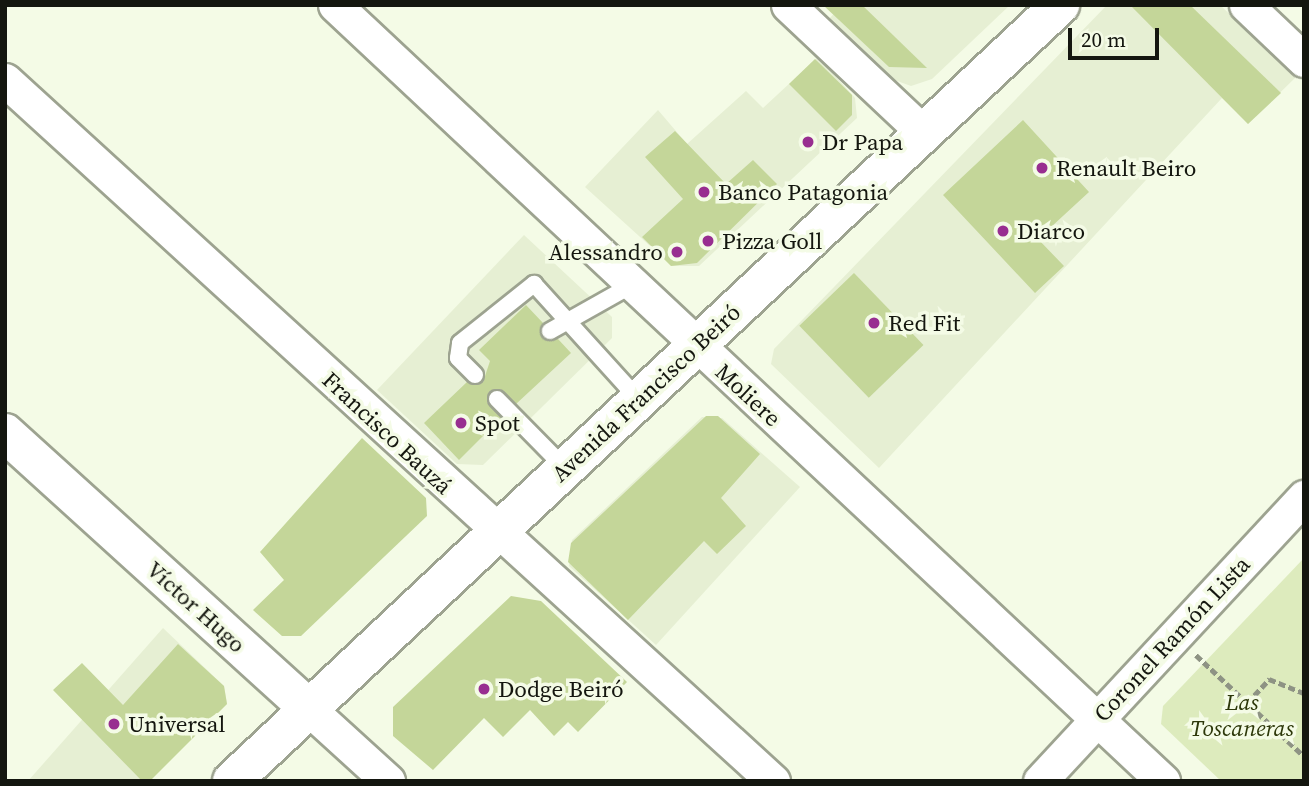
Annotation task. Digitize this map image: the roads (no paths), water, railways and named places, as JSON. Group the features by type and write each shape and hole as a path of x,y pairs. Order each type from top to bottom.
{"main road":[{"name":"Avenida Francisco Beiró","path":"232,781 1060,5"},
{"name":"Víctor Hugo","path":"5,433 309,709"}],"street":[{"name":"Moliere","path":"335,5 696,347 1163,781"},
{"path":"788,5 924,133"},
{"path":"1246,5 1304,60"},
{"name":"Francisco Bauzá","path":"5,80 496,533 773,781"},
{"name":"Coronel Ramón Lista","path":"1040,781 1304,497"},
{"name":"Víctor Hugo","path":"309,709 388,781"}],"lane":[{"path":"475,375 458,358 460,343 528,285 566,318 639,400"},
{"path":"550,331 566,318 632,285"},
{"path":"497,399 566,469"}],"place":[{"name":"Dr Papa","path":"808,142"},
{"name":"Renault Beiro","path":"1042,168"},
{"name":"Banco Patagonia","path":"704,192"},
{"name":"Diarco","path":"1003,231"},
{"name":"Pizza Goll","path":"708,241"},
{"name":"Alessandro","path":"677,252"},
{"name":"Red Fit","path":"874,323"},
{"name":"Spot","path":"461,423"},
{"name":"Dodge Beiró","path":"484,689"},
{"name":"Universal","path":"114,724"}],"park label":[{"name":"Las Toscaneras","path":"1242,715"}]}
